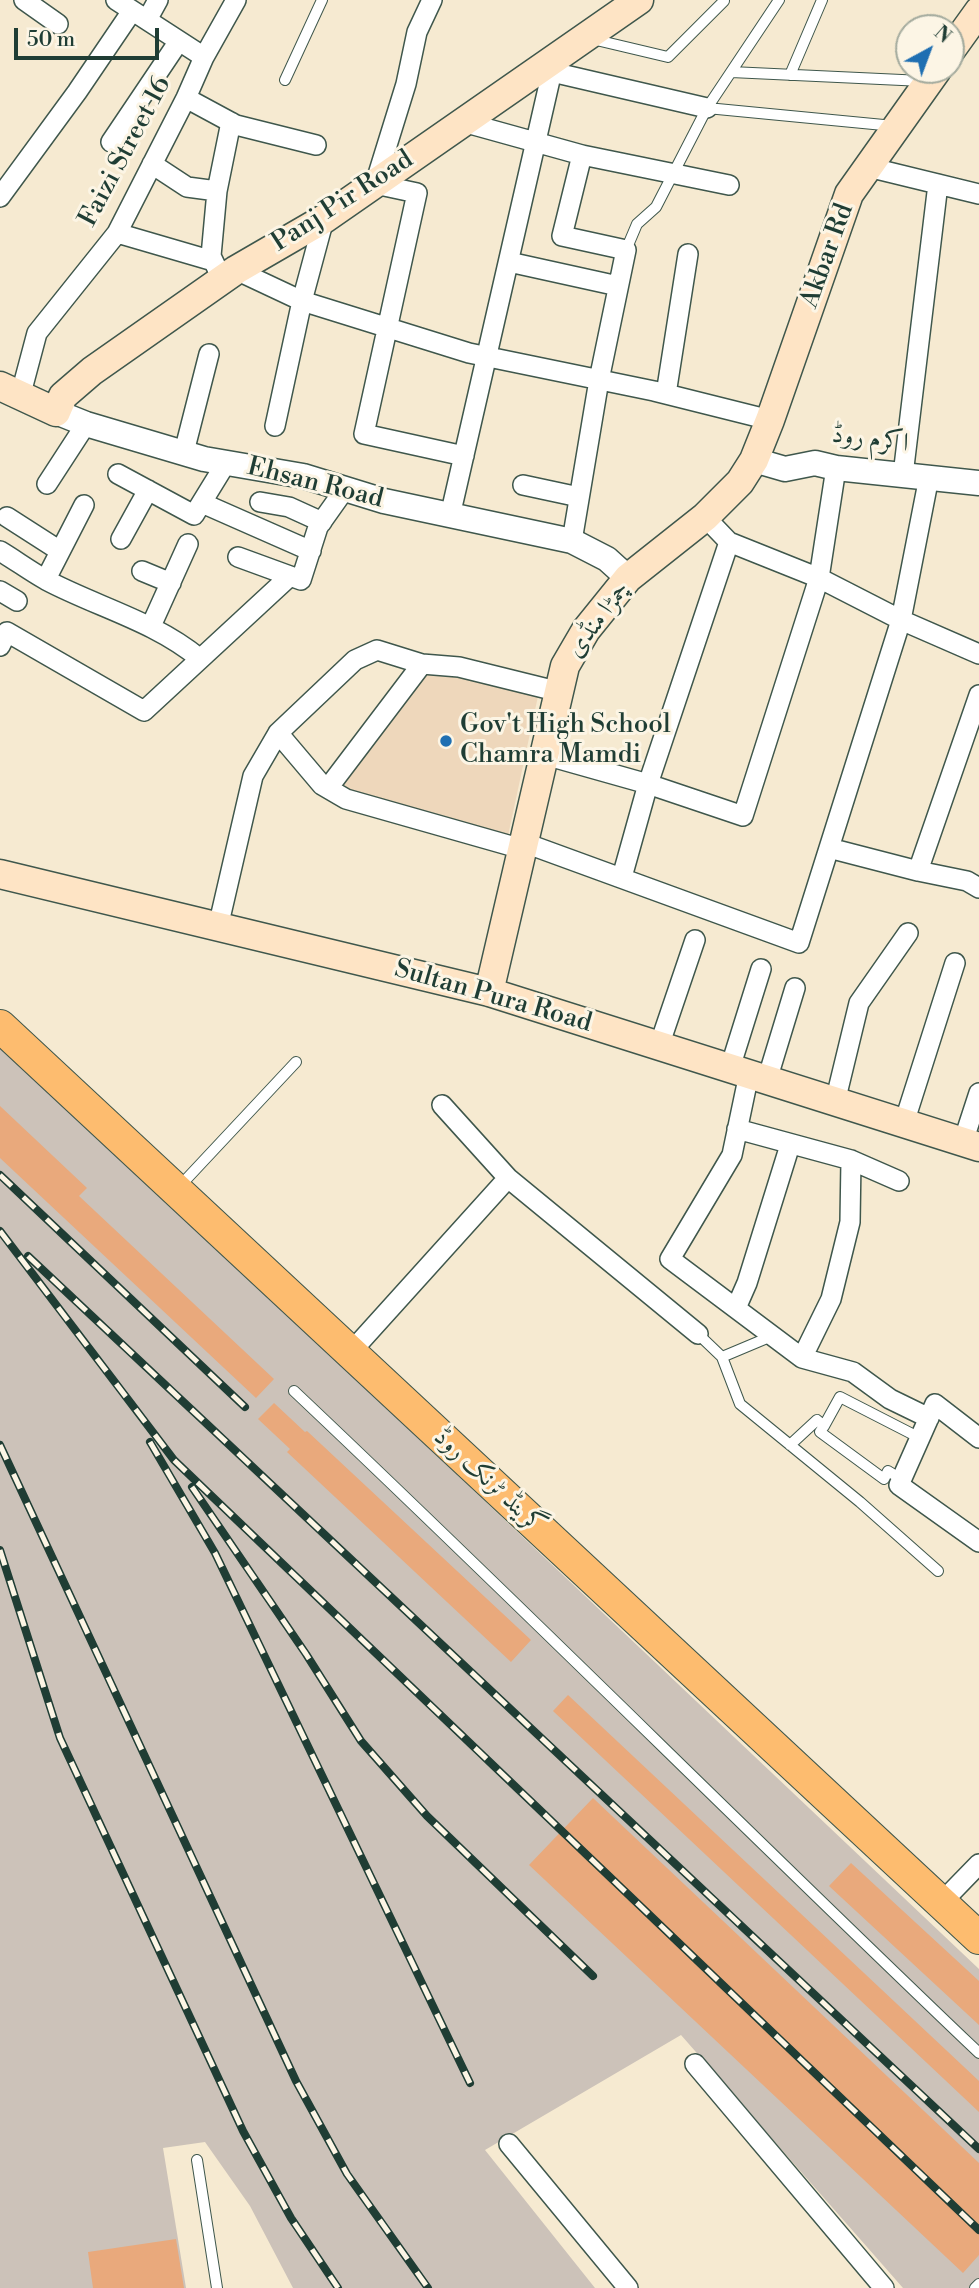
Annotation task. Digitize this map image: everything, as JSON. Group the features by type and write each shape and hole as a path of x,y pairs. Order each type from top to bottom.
{"main road":[{"name":"Panj Pir Road","path":"57,412 63,396 72,386 223,270 324,219 463,122 554,65 584,38 639,0"},
{"path":"965,30 979,11"},
{"name":"Akbar Rd","path":"754,460 849,194 927,84"},
{"name":"Ehsan Road","path":"10,391 57,412"},
{"name":"چمڑا منڈی","path":"489,992 565,666 586,631 628,578 705,517 740,482 754,460"},
{"name":"Sultan Pura Road","path":"0,874 489,992 971,1145"},
{"name":"گرینڈ ٹرنک روڈ","path":"0,1026 979,1938"}],"street":[{"path":"24,0 58,24"},
{"path":"0,197 77,92 132,10 158,0"},
{"name":"Faizi Street 16","path":"10,391 37,333 117,233 204,57 236,0"},
{"path":"432,0 417,32 406,84 375,184 417,193 364,433 464,456"},
{"path":"132,10 204,57"},
{"path":"111,142 179,41"},
{"path":"450,516 554,65 707,108"},
{"path":"186,98 232,122 316,145"},
{"path":"223,270 211,256 217,191 232,122"},
{"path":"463,122 582,155 729,185"},
{"path":"572,541 599,380 626,250 562,236 582,155"},
{"path":"152,164 187,187 217,191"},
{"path":"868,167 979,194"},
{"path":"903,475 938,184"},
{"path":"275,426 302,301 324,219"},
{"path":"117,233 302,301 487,357 666,394 770,420"},
{"path":"666,394 688,254"},
{"path":"509,262 618,286"},
{"path":"184,452 209,354"},
{"name":"Ehsan Road","path":"57,412 86,424 204,460 303,475 384,501 572,541 607,559 628,578"},
{"path":"47,484 86,424"},
{"name":"اکرم روڈ","path":"754,460 785,468 815,463 836,468 979,483"},
{"path":"118,474 194,515 226,463"},
{"path":"545,755 648,784 743,816 819,578 836,468"},
{"path":"278,733 322,785 346,799 523,846 622,877 799,943 901,620 929,477"},
{"path":"523,485 579,497"},
{"path":"238,557 301,580 322,522 345,489"},
{"path":"121,539 148,490"},
{"path":"260,502 289,506 322,522"},
{"path":"202,503 311,551"},
{"path":"46,579 84,505"},
{"path":"7,517 60,551"},
{"path":"705,517 729,542 819,578 901,620 979,654"},
{"path":"622,877 648,784 729,542"},
{"path":"150,626 188,544"},
{"path":"0,551 46,579 150,626 183,644 200,658"},
{"path":"142,571 171,583"},
{"path":"0,646 7,632 144,711 290,576"},
{"path":"218,926 253,776 278,733 355,660 377,650 422,664 459,667 560,692"},
{"path":"328,788 422,664"},
{"path":"918,871 979,695"},
{"path":"829,848 967,881 979,888"},
{"path":"835,1102 859,1003 908,933"},
{"path":"659,1046 695,940"},
{"path":"904,1124 955,963"},
{"path":"761,969 748,1074 732,1155 670,1259 803,1358 853,1373 890,1399 929,1418"},
{"path":"748,1074 795,988"},
{"path":"971,1145 979,1093"},
{"path":"442,1105 508,1178 698,1334"},
{"path":"737,1129 851,1160 899,1181"},
{"path":"736,1308 747,1283 790,1145"},
{"path":"803,1358 831,1299 844,1248 850,1222 851,1160"},
{"path":"350,1353 508,1178"},
{"path":"979,1438 935,1404 899,1485 979,1542"},
{"path":"941,1903 979,1864"},
{"path":"695,2064 884,2288"},
{"path":"509,2144 628,2288"}],"lane":[{"path":"285,80 322,0"},
{"path":"626,250 637,224 656,207 707,108 779,0"},
{"path":"790,75 822,0"},
{"path":"584,38 668,57 724,1"},
{"path":"731,72 895,76"},
{"path":"707,108 897,126"},
{"path":"176,1190 296,1062"},
{"path":"698,1334 722,1357 740,1404 938,1571"},
{"path":"722,1357 772,1336"},
{"path":"294,1391 427,1516 797,1880 979,2053"},
{"path":"901,1479 888,1471 884,1479 820,1432 840,1397 920,1438"},
{"path":"790,1445 817,1420 824,1426"},
{"path":"197,2160 217,2288"},
{"path":"975,2288 979,2284"}],"shaded area":[{"name":"Gov't High School Chamra Mamdi","path":"422,664 540,687 506,845 328,788"},
{"path":"0,1042 979,1969 979,2288 903,2288 681,2035 485,2150 595,2288 293,2288 250,2206 205,2142 163,2148 186,2288 0,2288"}],"building":[{"path":"0,1106 87,1188 79,1196 274,1379 256,1398 0,1158"},
{"path":"274,1403 531,1640 511,1662 287,1452 290,1449 258,1419"},
{"path":"568,1695 979,2081 979,2112 553,1711"},
{"path":"593,1798 979,2163 979,2255 963,2273 529,1865"},
{"path":"851,1863 979,1981 979,2025 829,1886"},
{"path":"176,2239 184,2288 93,2288 88,2252"}],"railway":[{"path":"0,1175 245,1407"},
{"path":"0,1231 174,1460 979,2230"},
{"path":"28,1256 979,2149"},
{"path":"150,1442 215,1553 470,2083"},
{"path":"0,1445 296,2081 347,2174 428,2288"},
{"path":"192,1487 306,1654 361,1741 427,1816 593,1976"},
{"path":"0,1550 60,1738 243,2131 291,2218 338,2288"}],"place":[{"name":"Gov't High School Chamra Mamdi","path":"446,741"}]}
